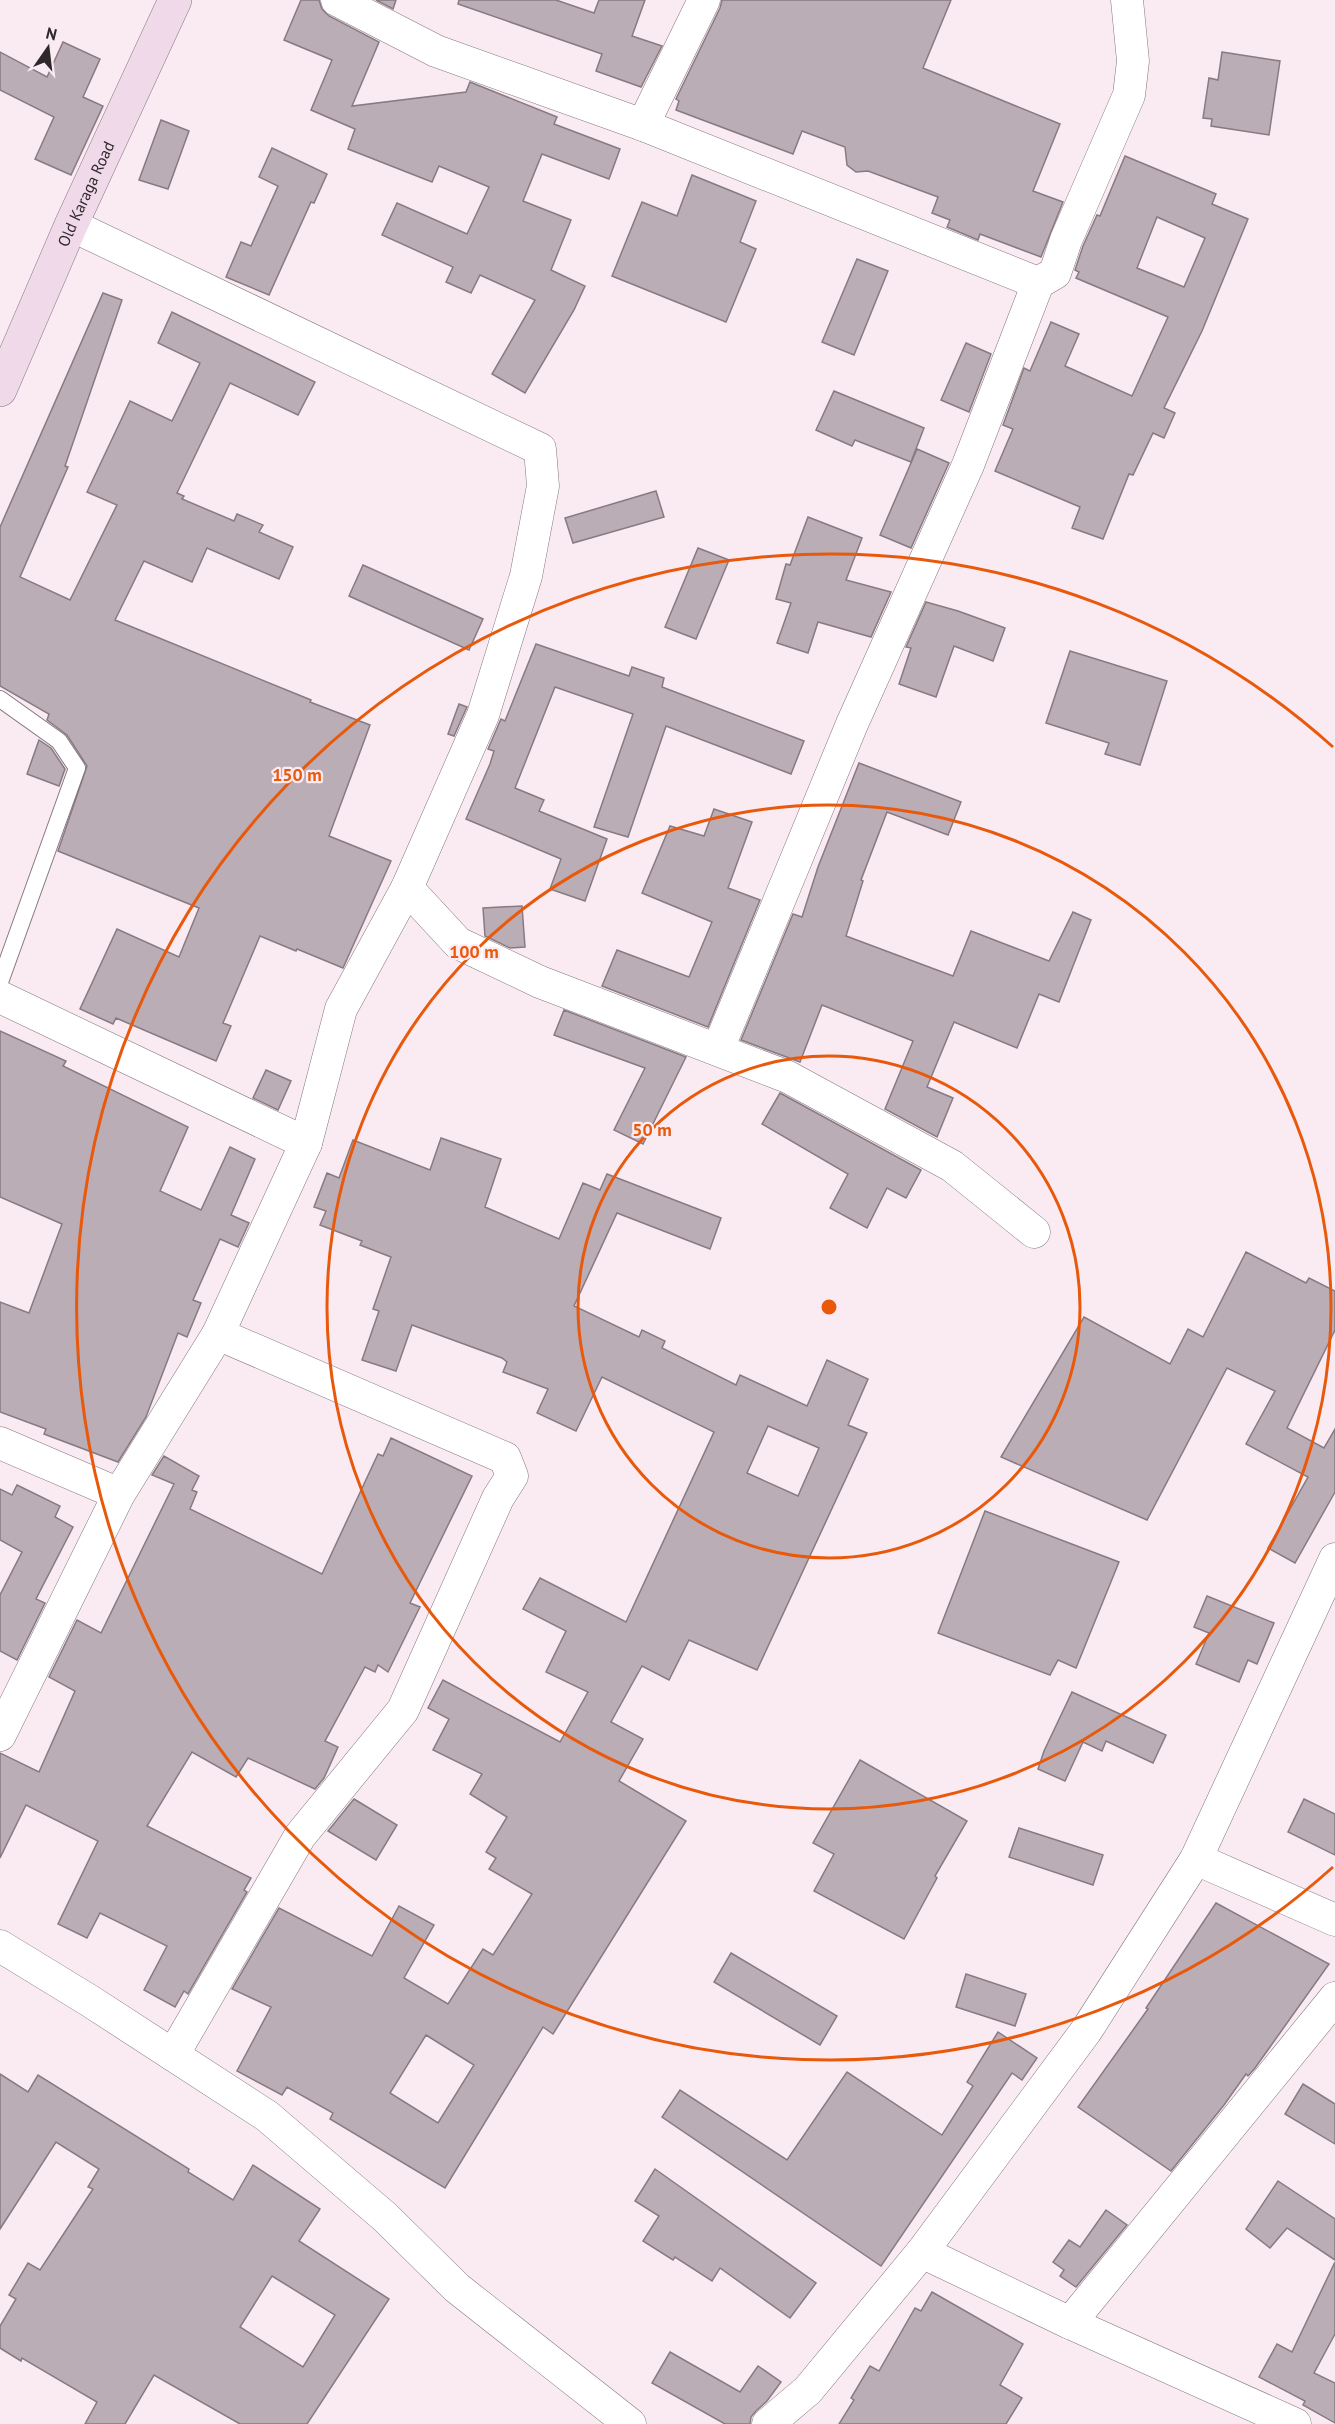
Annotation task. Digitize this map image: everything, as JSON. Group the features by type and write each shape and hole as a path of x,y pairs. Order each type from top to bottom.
{"street":[{"name":"Old Karaga Road","path":"0,390 71,225 176,0"},
{"path":"337,0 436,51 643,125 1038,283"},
{"path":"643,125 704,0"},
{"path":"718,1049 852,724 968,465 1038,283 1055,273 1066,240 1129,95 1133,61 1127,0"},
{"path":"0,1735 119,1494 218,1334 306,1143 340,1009 407,888 483,715 526,576 543,486 540,449 71,225"},
{"path":"407,888 458,943 540,982 788,1077 952,1166 1034,1232"},
{"path":"0,997 306,1143"},
{"path":"173,2055 300,1836 403,1710 498,1498 512,1476 505,1458 218,1334"},
{"path":"0,1443 119,1494"},
{"path":"768,2424 808,2390 922,2252 1086,2031 1196,1858 1335,1559"},
{"path":"1196,1858 1335,1920"},
{"path":"0,1946 267,2116 386,2217 457,2288 630,2424"},
{"path":"1070,2323 1335,1998"},
{"path":"922,2252 1070,2323 1295,2424"}],"lane":[{"path":"0,699 59,741 77,768 0,982"}],"building":[{"path":"301,0 319,0 322,9 329,16 379,42 352,106 466,92 470,82 557,117 554,124 620,149 609,179 542,154 523,201 571,220 551,270 585,286 574,310 525,393 492,374 535,300 480,275 471,293 446,282 453,267 382,235 397,203 467,234 489,187 439,166 432,182 348,149 355,129 311,110 332,60 284,40"},
{"path":"376,0 396,0 393,9"},
{"path":"459,0 556,0 594,13 599,0 645,0 632,36 662,46 641,87 596,71 602,54 458,4"},
{"path":"722,0 951,0 923,68 1060,124 1033,191 1063,202 1041,257 980,234 978,240 947,227 950,220 932,213 938,197 868,171 856,172 847,165 845,147 802,131 793,154 676,110 679,101 676,99"},
{"path":"63,42 100,59 83,97 103,106 71,175 35,159 54,117 0,90 0,52 47,77"},
{"path":"1222,52 1280,61 1269,135 1211,126 1212,119 1203,118 1209,78 1218,80"},
{"path":"161,120 189,131 168,189 139,180"},
{"path":"272,148 327,174 314,203 311,202 269,295 226,277 241,242 251,246 278,186 259,177"},
{"path":"1125,156 1216,194 1212,204 1248,219 1202,331 1164,408 1175,413 1164,438 1153,433 1133,475 1129,474 1103,539 1072,528 1080,507 995,471 1013,429 1003,425 1024,368 1030,371 1051,322 1079,334 1065,366 1132,396 1168,317 1076,278 1079,272 1075,270 1083,246 1097,215 1100,216","holes":["1157,217 1205,238 1184,287 1137,268"]},
{"path":"692,175 756,201 740,242 756,249 726,322 612,276 642,202 677,216"},
{"path":"857,259 888,271 854,355 822,342"},
{"path":"103,293 122,300 65,466 68,467 20,577 70,600 117,505 87,492 130,401 172,421 200,363 158,343 172,312 315,382 298,415 230,383 177,493 184,496 182,499 234,521 237,514 263,525 259,532 293,547 279,579 207,548 192,582 144,561 115,620 370,725 329,836 391,861 343,968 260,936 223,1023 231,1026 216,1061 116,1018 113,1024 80,1009 117,929 179,957 199,908 58,851 87,766 67,735 47,720 49,714 0,686 0,527"},
{"path":"966,343 991,354 969,412 941,400"},
{"path":"834,391 924,428 911,462 855,440 852,446 816,430"},
{"path":"917,449 949,463 911,548 880,535"},
{"path":"656,491 664,517 573,543 565,518"},
{"path":"808,517 862,538 846,580 891,592 871,637 818,622 808,653 777,643 791,603 776,599 786,564 790,565"},
{"path":"698,548 729,560 696,639 665,627"},
{"path":"363,565 483,619 469,650 349,596"},
{"path":"926,602 1005,628 993,661 954,646 936,697 899,684 911,648 906,647"},
{"path":"536,644 629,676 632,667 664,678 662,687 804,741 791,774 666,726 628,837 594,827 633,714 555,687 515,788 544,800 539,811 607,839 585,901 550,889 561,859 466,819 490,764 494,751 488,749 501,719 505,721"},
{"path":"1070,651 1167,681 1140,765 1105,754 1109,743 1046,723"},
{"path":"459,704 467,707 454,736 448,734"},
{"path":"39,740 51,748 65,769 59,786 27,774"},
{"path":"859,763 961,802 948,835 887,812 861,880 863,881 846,936 953,976 971,931 1049,961 1073,912 1091,920 1059,1002 1039,994 1017,1048 954,1022 927,1087 953,1098 937,1137 885,1109 913,1041 822,1005 800,1062 741,1040 793,914 802,917 818,867"},
{"path":"714,809 752,822 728,888 760,900 708,1027 602,986 617,950 689,977 712,922 642,893 670,826 704,836"},
{"path":"522,906 525,947 510,948 485,936 483,908"},
{"path":"564,1010 686,1057 643,1144 614,1130 645,1068 554,1035"},
{"path":"0,1031 66,1061 63,1066 188,1127 160,1191 201,1210 230,1147 255,1159 231,1215 249,1223 238,1247 220,1239 193,1300 201,1303 187,1337 178,1333 146,1417 118,1462 44,1434 46,1429 0,1412 0,1302 29,1313 62,1224 0,1197"},
{"path":"266,1070 291,1081 278,1110 253,1098"},
{"path":"780,1093 921,1170 906,1198 887,1188 867,1228 830,1208 848,1174 762,1124"},
{"path":"441,1138 501,1159 485,1207 559,1239 583,1183 600,1190 607,1174 721,1218 710,1249 617,1213 574,1306 639,1337 642,1330 665,1341 662,1348 736,1385 740,1375 807,1406 827,1360 868,1379 848,1425 867,1433 757,1670 689,1640 669,1680 642,1666 611,1722 643,1739 619,1781 686,1821 553,2034 543,2027 445,2188 330,2119 333,2113 287,2087 282,2095 237,2071 271,2007 232,1989 279,1908 372,1956 399,1906 434,1925 404,1978 448,2004 483,1949 493,1955 532,1894 489,1869 496,1858 486,1852 507,1817 470,1794 482,1774 433,1750 449,1719 428,1708 443,1680 560,1742 588,1692 546,1672 566,1631 523,1609 540,1578 626,1622 714,1432 602,1377 576,1431 537,1413 548,1389 503,1372 507,1362 502,1358 412,1325 396,1371 362,1360 379,1311 373,1309 391,1257 360,1245 362,1241 320,1225 326,1211 314,1207 327,1173 339,1178 353,1140 430,1170","holes":["768,1426 819,1448 798,1496 747,1473","426,2035 474,2065 438,2123 390,2093"]},
{"path":"1246,1252 1306,1283 1309,1278 1335,1291 1335,1330 1287,1428 1324,1448 1335,1429 1335,1492 1295,1563 1268,1548 1308,1477 1246,1444 1275,1391 1227,1368 1147,1520 1001,1457 1084,1317 1170,1364 1188,1329 1203,1337"},
{"path":"391,1438 472,1476 410,1603 420,1607 388,1672 378,1665 375,1672 365,1667 325,1741 338,1747 324,1778 315,1789 248,1758 236,1777 192,1752 147,1826 251,1878 244,1890 247,1892 188,1994 184,1991 175,2007 144,1990 167,1946 100,1913 87,1938 58,1924 98,1841 26,1805 0,1858 0,1753 39,1772 75,1691 49,1677 77,1620 101,1633 174,1484 152,1475 164,1456 199,1476 192,1490 197,1492 190,1509 322,1574 378,1454 383,1456"},
{"path":"17,1485 60,1506 55,1517 73,1527 36,1599 45,1603 17,1660 0,1651 0,1595 22,1552 0,1540 0,1489 12,1495"},
{"path":"985,1511 1119,1562 1076,1668 1058,1660 1050,1675 938,1633"},
{"path":"1207,1596 1274,1623 1257,1664 1248,1660 1239,1682 1196,1664 1209,1633 1194,1627"},
{"path":"1072,1692 1166,1735 1153,1763 1106,1741 1102,1751 1083,1742 1065,1781 1038,1769"},
{"path":"860,1760 967,1821 935,1876 937,1878 904,1939 814,1891 834,1854 813,1843"},
{"path":"354,1799 397,1825 376,1860 328,1831"},
{"path":"1304,1799 1335,1814 1335,1855 1288,1832"},
{"path":"1019,1828 1103,1855 1093,1885 1009,1857"},
{"path":"1216,1903 1329,1964 1255,2068 1248,2076 1246,2074 1171,2171 1078,2107 1148,2009 1146,2008"},
{"path":"731,1953 837,2016 820,2045 714,1982"},
{"path":"966,1974 1026,1994 1015,2026 956,2007"},
{"path":"998,2032 1037,2058 1022,2080 1012,2073 881,2266 662,2117 680,2090 787,2160 847,2072 942,2135 973,2086 967,2082"},
{"path":"0,2074 28,2092 38,2075 189,2169 188,2172 233,2200 253,2165 320,2209 299,2241 389,2299 307,2424 240,2424 154,2375 125,2424 85,2424 97,2402 22,2358 21,2361 0,2348 0,2326 16,2299 9,2295 28,2263 40,2270 93,2189 88,2187 99,2169 56,2142 0,2229","holes":["272,2276 335,2315 303,2367 240,2327"]},
{"path":"1303,2084 1335,2104 1335,2144 1285,2114"},
{"path":"655,2169 816,2283 790,2318 720,2268 712,2281 675,2257 673,2260 643,2241 659,2216 635,2201"},
{"path":"1278,2181 1335,2219 1335,2260 1287,2228 1270,2248 1246,2229"},
{"path":"1106,2210 1127,2225 1076,2287 1060,2276 1064,2270 1053,2262 1069,2240 1080,2247"},
{"path":"1335,2262 1335,2334 1314,2373 1335,2383 1335,2423 1303,2405 1305,2401 1259,2377 1277,2344 1292,2352"},
{"path":"932,2292 1023,2344 1000,2385 1022,2398 1006,2424 839,2424 854,2400 851,2398 870,2366 879,2371 915,2308 921,2311"},
{"path":"670,2352 740,2392 758,2366 781,2382 751,2417 750,2424 725,2424 652,2383"}]}
